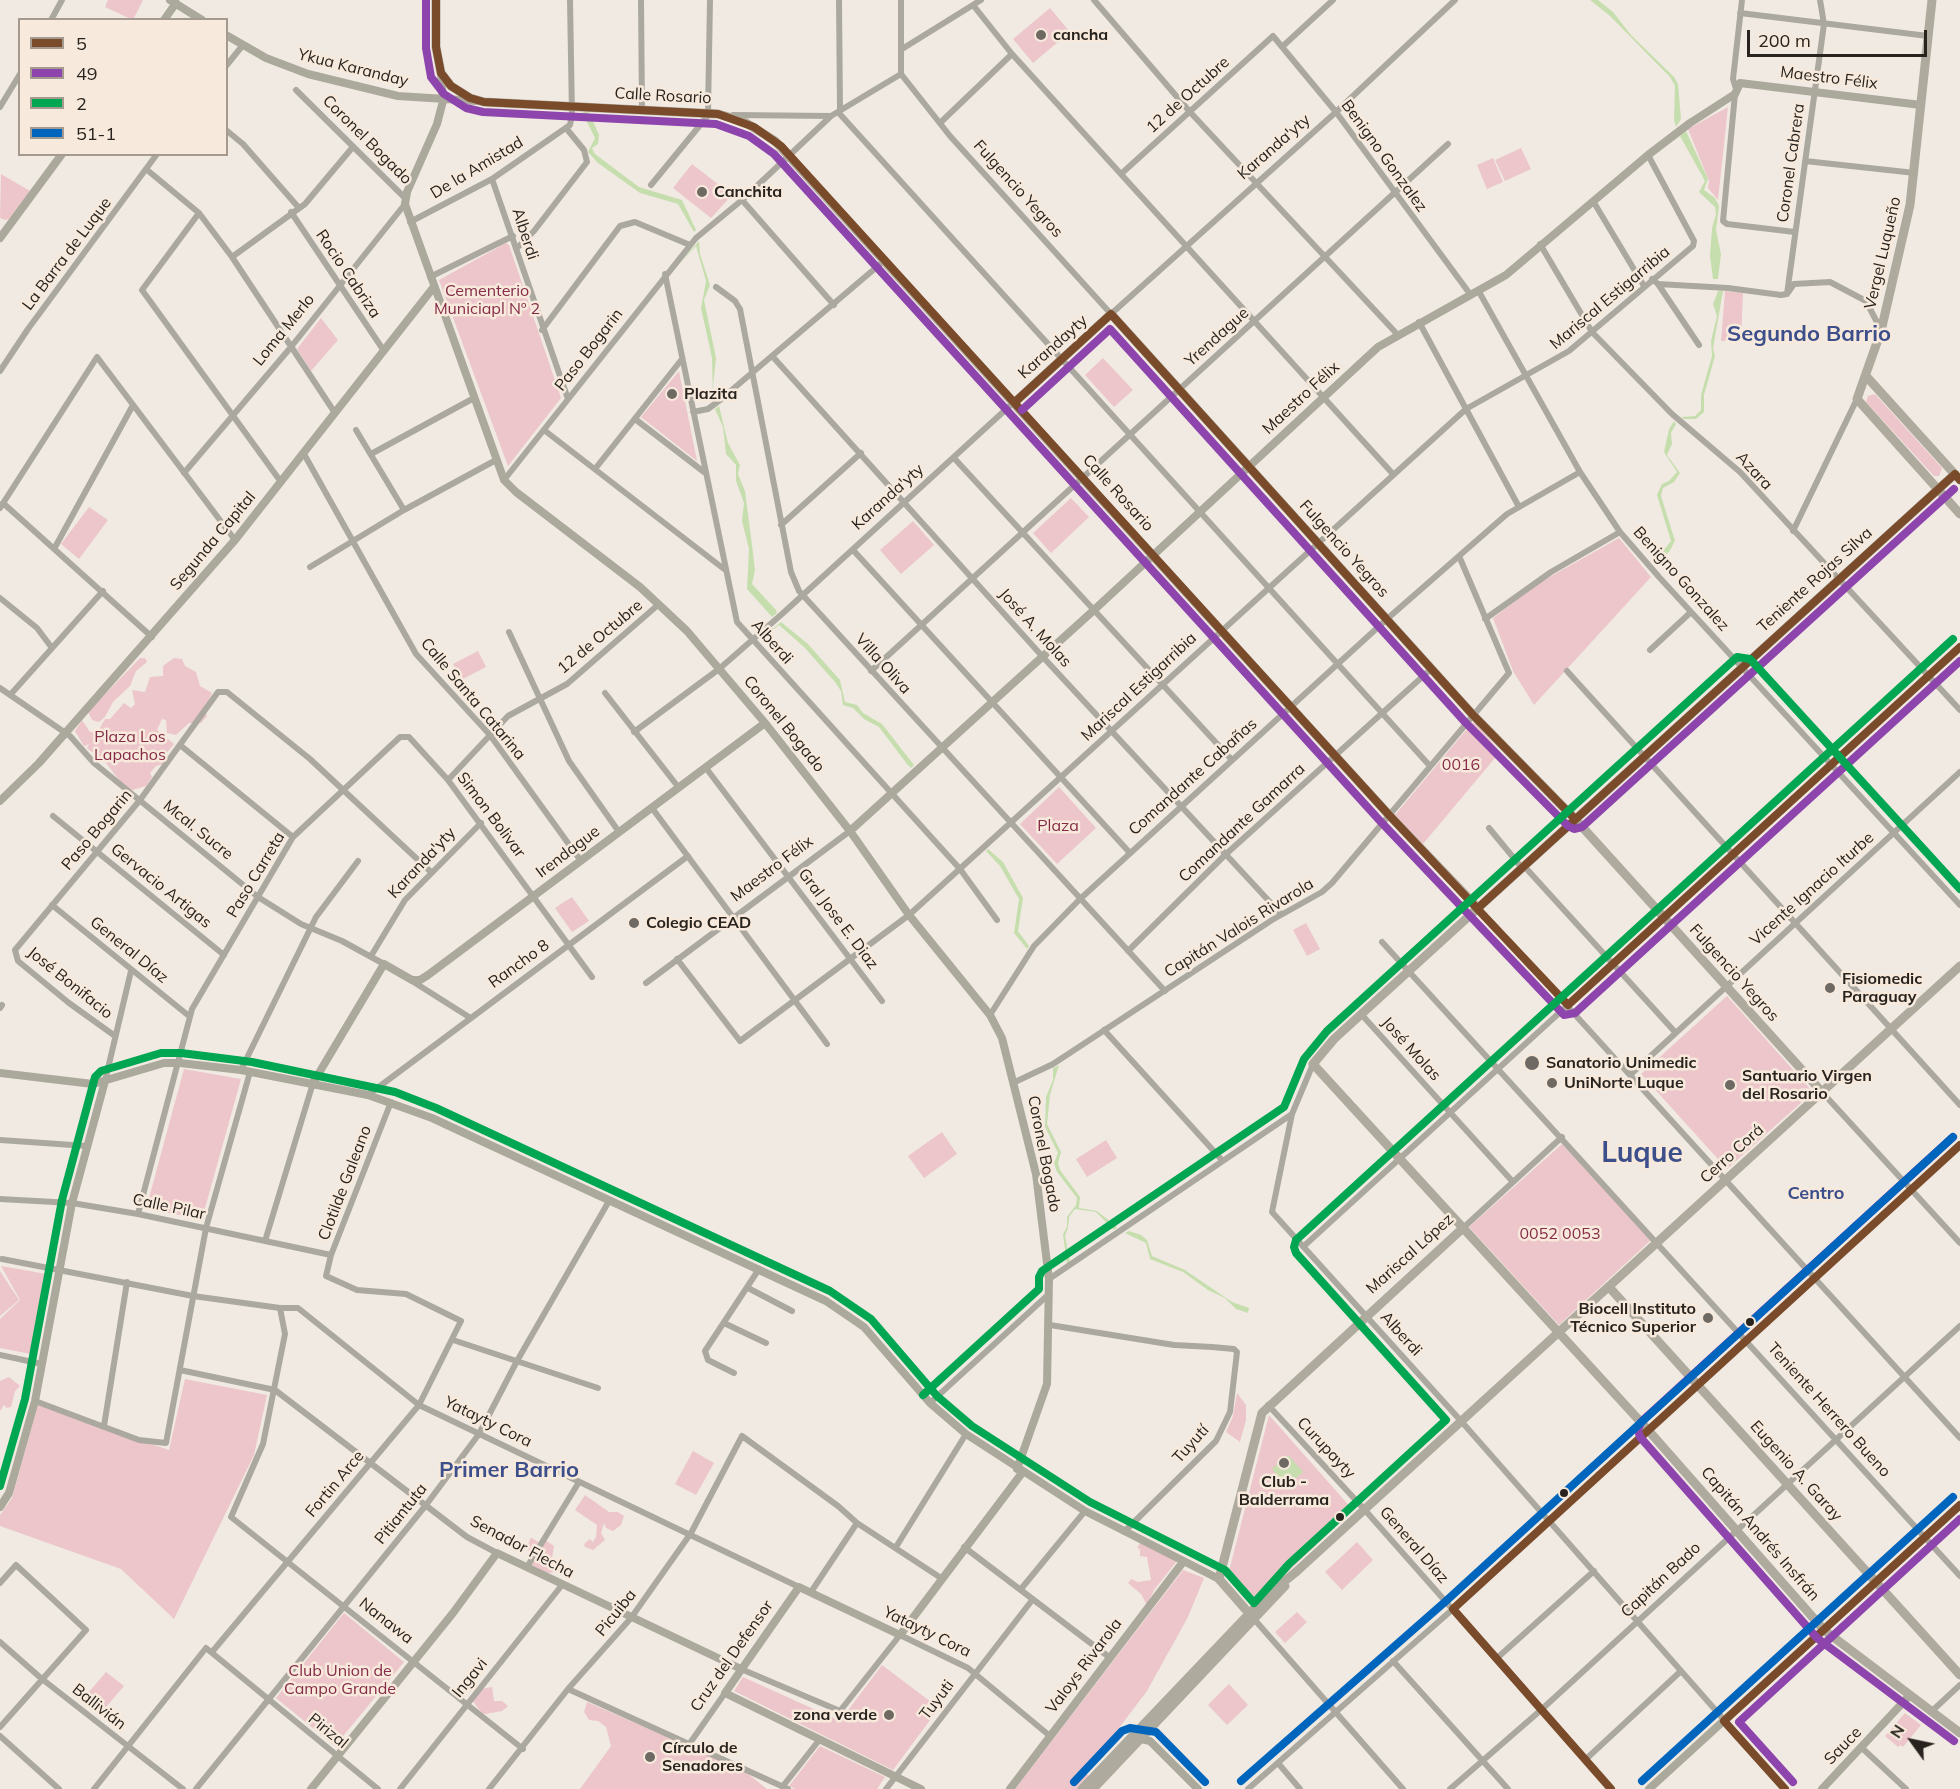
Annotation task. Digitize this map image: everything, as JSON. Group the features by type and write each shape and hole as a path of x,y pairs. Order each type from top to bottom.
{"main road":[{"path":"436,0 436,47 441,73"},
{"name":"Vergel Luqueño","path":"1857,399 1881,331 1915,173 1932,0"},
{"name":"Calle Rosario","path":"441,73 449,84 465,96 480,101 709,113 725,116 754,127 789,154 1389,815 1478,908"},
{"name":"Karandayty","path":"1015,402 1110,314"},
{"name":"Fulgencio Yegros","path":"1110,314 1473,715 1575,819 1822,1092"},
{"path":"1866,376 1958,474"},
{"path":"1857,399 1960,514"},
{"name":"Teniente Rojas Silva","path":"1313,1064 1317,1056 1361,1014 1742,666 1938,489 1958,474"},
{"name":"Cerro Corá","path":"1136,1738 1251,1616 1296,1572 1960,966"},
{"name":"Capitán Andrés Insfrán","path":"1313,1064 1648,1430 1824,1630 1960,1733"},
{"name":"Mariscal López","path":"1219,1579 1260,1418 1268,1405 1463,1228"},
{"name":"Eugenio A. Garay","path":"1609,1287 1960,1675"},
{"path":"1219,1579 1251,1616"},
{"path":"1082,1789 1136,1738"},
{"path":"1093,1789 1136,1738"}],"street":[{"path":"52,18 62,0"},
{"path":"516,249 534,231 587,162 584,150 566,129 572,119 570,0"},
{"path":"641,0 642,109"},
{"path":"651,185 709,113 710,0"},
{"path":"840,0 836,112 1430,766"},
{"path":"834,304 742,200 836,112 901,74 901,0"},
{"path":"902,49 981,0"},
{"path":"1094,0 1190,112 1397,334"},
{"path":"1283,46 1333,0"},
{"name":"Karanda'yty","path":"1110,314 1336,112 1455,0"},
{"path":"1742,0 1733,79 1736,92 1723,221 1727,224 1795,232"},
{"name":"Coronel Cabrera","path":"1787,294 1824,24 1820,0"},
{"path":"165,18 173,2 199,18"},
{"path":"973,5 1012,54 1393,474"},
{"path":"1740,14 1929,36"},
{"name":"Ykua Karanday","path":"228,36 284,66 308,75 398,96 442,101 480,101"},
{"name":"12 de Octubre","path":"1120,174 1274,36"},
{"name":"Benigno Gonzalez","path":"1274,36 1336,112 1395,193 1474,292 1580,472 1620,532 1960,905"},
{"path":"228,64 243,45"},
{"path":"940,123 1012,54"},
{"name":"Loma Merlo","path":"184,473 291,347 405,201 437,124 442,101 441,73"},
{"name":"Fulgencio Yegros","path":"901,74 940,123 1110,314"},
{"path":"0,107 18,77"},
{"name":"Maestro Félix","path":"646,983 850,831 1154,555 1378,347 1397,334 1511,271 1540,244 1648,155 1736,92 1743,82 1921,105"},
{"name":"Coronel Bogado","path":"296,90 405,201 433,288 504,480 512,489 659,604 687,631 765,723 850,831 909,915 990,1015 1002,1038 1015,1082 1036,1174 1050,1293 1047,1384 1019,1471 900,1635 843,1709 837,1712"},
{"path":"725,116 836,112"},
{"name":"De la Amistad","path":"410,222 492,179 566,129"},
{"path":"228,132 243,144 299,208"},
{"name":"Yrendague","path":"871,671 1448,144"},
{"path":"232,257 317,192 352,148"},
{"name":"Mariscal Estigarribia","path":"677,959 740,1041 909,915 1162,683 1466,410 1563,356 1693,246 1694,241 1648,155"},
{"path":"0,238 61,156"},
{"name":"La Barra de Luque","path":"0,371 28,329 156,156"},
{"path":"1805,161 1915,173"},
{"path":"146,170 199,213 232,257 315,380 334,414"},
{"name":"Alberdi","path":"492,179 513,236 542,330 568,399"},
{"name":"Paso Bogarin","path":"504,480 665,274 696,238 742,200"},
{"path":"1593,201 1644,286"},
{"name":"Rocio Cabriza","path":"291,212 384,351"},
{"path":"199,213 142,290 281,482"},
{"path":"542,330 620,226 635,222 690,245"},
{"path":"430,277 513,236"},
{"name":"Azara","path":"1540,244 1592,332 1675,417 1740,472 1960,710"},
{"path":"693,412 711,407 720,400 885,260"},
{"name":"Alberdi","path":"665,274 724,569 737,622 960,869 996,920"},
{"path":"1652,279 1658,284 1699,345"},
{"path":"1658,284 1710,286 1780,295 1787,294 1794,284 1823,281 1836,285 1866,301 1881,331"},
{"name":"Villa Oliva","path":"716,287 735,301 740,309 790,572 803,595 1165,991"},
{"name":"Segunda Capital","path":"0,801 27,776 152,637 235,540 433,288"},
{"path":"1419,322 1519,507"},
{"path":"152,637 103,591 2,506 97,357 235,540"},
{"name":"José A. Molas","path":"773,357 1042,656 1281,914"},
{"path":"595,469 682,359"},
{"path":"371,454 474,398"},
{"name":"Vergel Luqueño","path":"1793,531 1857,399"},
{"name":"Karanda'yty","path":"634,732 719,669 1015,402"},
{"path":"54,549 133,405"},
{"path":"635,419 705,472"},
{"path":"356,430 404,510"},
{"path":"544,430 724,569"},
{"path":"782,525 861,453"},
{"name":"Calle Santa Catarina","path":"303,454 416,654 490,735 581,861"},
{"path":"954,458 1232,760"},
{"path":"310,567 404,510 496,460"},
{"name":"Comandante Cabañas","path":"990,1015 1034,946 1080,899 1459,556 1519,507 1580,472"},
{"path":"1459,556 1485,619 1551,572 1620,532"},
{"path":"853,550 1130,853"},
{"path":"11,694 103,591"},
{"path":"0,598 37,628 52,648"},
{"name":"12 de Octubre","path":"448,780 508,716 567,684 659,604"},
{"path":"1650,650 1691,612"},
{"name":"Capitán Valois Rivarola","path":"1015,1082 1067,1056 1281,914 1327,888 1509,673 1485,619"},
{"path":"509,632 576,773 619,832"},
{"path":"1304,1246 1960,647"},
{"name":"Comandante Gamarra","path":"1128,951 1225,855 1431,669"},
{"path":"1567,671 1960,1105"},
{"name":"Mcal. Sucre","path":"0,688 66,732 94,763 258,897 311,928 342,940 384,964"},
{"name":"Paso Bogarin","path":"17,947 140,800 214,696 222,690 344,788"},
{"path":"604,693 679,788"},
{"name":"Irendague","path":"409,979 416,981 428,975 765,723"},
{"name":"Paso Carreta","path":"138,1214 180,1063 189,1016 293,837 404,735"},
{"name":"Simon Bolivar","path":"404,735 412,740 448,780 592,976"},
{"path":"180,745 293,837"},
{"name":"Gral Jose E. Diaz","path":"706,768 882,1000"},
{"name":"Vicente Ignacio Iturbe","path":"1630,1075 1960,772"},
{"path":"344,788 431,872"},
{"path":"652,808 827,1044"},
{"name":"Gervacio Artigas","path":"53,816 224,955"},
{"name":"Karanda'yty","path":"371,956 399,908 431,872 481,823"},
{"path":"1489,828 1675,1032"},
{"name":"Rancho 8","path":"368,1095 469,1017 688,856"},
{"path":"35,1401 139,1440 166,1443 206,1228 245,1071 316,917 358,861"},
{"name":"General Díaz","path":"52,905 189,1016"},
{"name":"Calle Rosario","path":"1478,908 1960,1438"},
{"name":"Teniente Herrero Bueno","path":"1382,942 1837,1438 1924,1539 1960,1576"},
{"name":"José Bonifacio","path":"17,947 14,953 18,961 69,1003 115,1036"},
{"path":"265,1241 313,1083 384,964 469,1017"},
{"path":"0,1507 9,1493 35,1401 72,1203 105,1081 131,971"},
{"name":"José Molas","path":"1361,1014 1513,1182"},
{"path":"1104,1030 1221,1160"},
{"path":"0,1073 73,1083 105,1081 164,1063 180,1063 313,1083 391,1102 826,1301 864,1327 930,1403 966,1434 1019,1471 1085,1511 1219,1579"},
{"path":"1049,1279 1221,1160 1292,1114 1313,1064"},
{"path":"1822,1092 1960,1243"},
{"name":"Clotilde Galeano","path":"391,1102 331,1256 326,1276 357,1290 406,1294 460,1321"},
{"name":"Alberdi","path":"1292,1114 1272,1212 1461,1420 1785,1789"},
{"name":"Mariscal López","path":"1463,1228 1562,1137"},
{"path":"0,1140 87,1146"},
{"path":"1248,1789 1453,1609 1960,1145"},
{"name":"Calle Pilar","path":"0,1199 72,1203 138,1214 331,1256"},
{"name":"Pitiantuta","path":"196,1789 426,1505 479,1434 517,1361 609,1201"},
{"name":"Yatayty Cora","path":"2,1259 193,1296 280,1308 293,1307 304,1311 419,1405 692,1533 974,1673 1050,1736"},
{"path":"734,1373 705,1356 705,1351 759,1269"},
{"path":"104,1426 127,1282"},
{"path":"748,1288 792,1311"},
{"path":"930,1403 1050,1293"},
{"path":"275,1390 285,1334 280,1308"},
{"name":"Fortin Arce","path":"94,1789 209,1650 288,1561 419,1405 453,1340 460,1321"},
{"path":"724,1323 766,1342"},
{"name":"Tuyutí","path":"1050,1325 1174,1345 1234,1349 1237,1352 1230,1412 1216,1440 1124,1532"},
{"name":"Capitán Bado","path":"1450,1789 1541,1710 1960,1326"},
{"path":"453,1340 598,1388"},
{"path":"0,1355 42,1364"},
{"name":"Senador Flecha","path":"180,1370 275,1390 467,1538 631,1618 837,1712"},
{"name":"Nanawa","path":"275,1390 259,1456 231,1517 524,1749"},
{"name":"Curupayty","path":"1268,1405 1364,1509"},
{"path":"896,1547 966,1434"},
{"name":"Picuiba","path":"489,1789 524,1749 568,1689 631,1618 692,1533 741,1438 745,1437 857,1523"},
{"path":"527,1567 579,1482"},
{"path":"1649,1789 1960,1505"},
{"name":"General Díaz","path":"1364,1509 1611,1789"},
{"path":"1021,1589 1085,1511"},
{"path":"812,1592 857,1523 941,1578"},
{"path":"964,1547 1109,1657"},
{"path":"311,1789 497,1553"},
{"name":"Valoys Rivarola","path":"1010,1789 1183,1562"},
{"path":"0,1583 16,1565 86,1630 0,1727"},
{"path":"1497,1659 1594,1571"},
{"name":"Ingavi","path":"400,1789 562,1585"},
{"name":"Cruz del Defensor","path":"690,1743 799,1587"},
{"name":"Tuyuti","path":"886,1789 1033,1599"},
{"path":"1251,1616 1403,1789"},
{"name":"Ballivián","path":"0,1642 42,1679 183,1789"},
{"name":"Pirizal","path":"209,1650 378,1789"},
{"path":"1393,1661 1508,1789"},
{"path":"1585,1760 1681,1671"},
{"path":"1932,1712 1960,1685"},
{"path":"568,1689 785,1788 820,1739"},
{"path":"726,1693 921,1789"},
{"name":"Sauce","path":"1822,1789 1909,1696"},
{"path":"0,1736 59,1789"},
{"path":"1136,1738 1150,1741 1198,1789"},
{"path":"1862,1748 1906,1789"},
{"path":"1278,1763 1300,1789"}],"green space":[{"path":"108,0 143,0 134,18 129,18 105,7"},
{"name":"cancha","path":"1050,8 1070,32 1033,63 1013,39"},
{"path":"1728,107 1718,200 1708,188 1709,181 1688,129"},
{"path":"1521,148 1531,169 1505,181 1495,160"},
{"path":"1493,158 1503,182 1487,189 1477,165"},
{"name":"Canchita","path":"692,164 732,195 711,218 673,188"},
{"path":"1,174 30,191 9,219 5,220 0,218"},
{"name":"Cementerio Municiapl Nº 2","path":"506,243 509,245 561,398 508,466 439,280"},
{"path":"1725,291 1743,293 1741,340 1721,341"},
{"path":"321,318 338,340 311,371 297,349"},
{"path":"1103,358 1133,390 1114,407 1085,375"},
{"name":"Plazita","path":"679,371 697,461 641,417"},
{"path":"1875,394 1942,468 1939,476 1934,476 1866,402 1868,396"},
{"path":"1071,498 1089,517 1051,553 1033,533"},
{"path":"89,507 108,520 79,559 61,544"},
{"path":"913,521 934,545 901,574 880,550"},
{"path":"1619,538 1651,577 1534,705 1513,671 1493,618 1539,583"},
{"path":"478,651 486,667 461,680 453,664"},
{"path":"140,658 145,658 147,662 136,671 130,686 113,702 105,717 99,722 92,720 88,712"},
{"name":"Plaza Los Lapachos","path":"174,658 182,659 185,666 196,672 200,686 212,693 204,709 207,716 201,723 189,723 176,735 167,733 166,720 162,719 157,730 174,744 165,755 164,764 156,766 150,773 152,777 146,786 132,790 123,785 106,763 87,748 89,744 84,746 75,731 82,720 90,732 97,733 105,719 110,719 124,703 131,708 135,704 132,690 145,692 150,677 163,676 163,666"},
{"name":"0016","path":"1472,723 1476,723 1500,752 1423,844 1395,815"},
{"name":"Plaza","path":"1059,787 1096,828 1057,864 1020,824"},
{"path":"572,897 589,921 572,932 555,908"},
{"path":"1306,923 1320,949 1307,956 1293,930"},
{"path":"1727,996 1813,1092 1727,1169 1641,1074"},
{"path":"184,1069 241,1079 202,1219 146,1209"},
{"path":"942,1132 957,1154 924,1178 908,1156"},
{"path":"1106,1140 1117,1158 1087,1177 1076,1159"},
{"name":"0052 0053","path":"1562,1144 1651,1240 1559,1325 1469,1227"},
{"path":"1,1266 52,1275 36,1355 0,1348 0,1319 20,1300"},
{"path":"0,1271 19,1300 0,1316"},
{"path":"9,1377 20,1386 15,1391 11,1407 7,1408 4,1405 0,1411 0,1381"},
{"path":"185,1379 267,1395 254,1455 174,1619 121,1569 0,1526 0,1515 12,1498 38,1405 169,1450"},
{"path":"1237,1393 1246,1405 1246,1420 1240,1442 1226,1432 1233,1416"},
{"name":"Club - Balderrama","path":"1269,1415 1353,1510 1253,1605 1228,1575"},
{"path":"693,1451 714,1463 696,1495 675,1484"},
{"path":"585,1495 609,1512 618,1512 624,1516 621,1525 613,1531 606,1528 604,1523 601,1533 605,1540 593,1550 585,1547 584,1544 590,1539 593,1542 597,1525 575,1510"},
{"path":"532,1538 538,1542 545,1540 554,1546 552,1558 544,1564 553,1565 554,1572 549,1573 533,1568 532,1564 536,1557 527,1549"},
{"path":"1357,1542 1373,1560 1342,1590 1325,1572"},
{"path":"1140,1543 1177,1561 1154,1590 1147,1605 1141,1594 1128,1583 1131,1579 1138,1582 1151,1580 1147,1557 1140,1556 1140,1549 1137,1548"},
{"path":"1183,1570 1204,1578 1188,1617 1147,1691 1084,1774 1089,1775 1078,1789 1015,1789"},
{"path":"1297,1612 1307,1622 1285,1643 1275,1632"},
{"name":"Club Union de Campo Grande","path":"344,1613 404,1662 335,1746 276,1698"},
{"name":"zona verde","path":"882,1665 939,1708 893,1770 734,1691 743,1677 840,1721"},
{"path":"106,1672 124,1686 101,1713 83,1699"},
{"path":"1229,1684 1248,1705 1227,1725 1208,1705"},
{"path":"492,1687 494,1701 502,1701 508,1706 502,1711 485,1714 472,1700 481,1689"},
{"name":"Círculo de Senadores","path":"587,1702 743,1770 767,1789 580,1789 611,1746 606,1727 598,1721 589,1720 584,1712"},
{"path":"1905,1713 1921,1725 1903,1747 1900,1745 1898,1747 1885,1736"},
{"name":"zona verde","path":"820,1746 885,1777 877,1789 795,1789 789,1786"}],"shaded area":[{"path":"1590,0 1598,0 1613,12 1631,35 1674,77 1678,84 1681,119 1676,127 1674,120 1675,86 1670,77 1610,16"},
{"path":"582,112 589,112 599,135 598,144 592,148 595,154 639,187 682,200 696,230 694,232 678,204 640,193 598,163 588,152 595,138"},
{"path":"1686,131 1708,179 1704,190 1715,198 1719,206 1716,230 1721,254 1718,279 1713,279 1710,256 1715,207 1699,192 1705,181 1680,136"},
{"path":"699,241 700,254 710,285 704,300 716,358 713,386 716,398 713,401 712,358 701,308 706,281 696,246 669,275"},
{"path":"1718,291 1723,291 1713,348 1715,356 1704,395 1704,412 1696,419 1684,419 1681,417 1695,416 1701,410 1701,395 1712,356 1711,341 1717,316 1713,304"},
{"path":"719,406 728,443 740,465 738,474 745,491 755,570 752,584 776,610 777,613 772,617 747,589 749,549 742,521 744,503 736,481 736,465 726,454 723,427 715,409"},
{"path":"1674,421 1676,424 1671,433 1672,444 1667,455 1680,473 1674,482 1663,488 1661,496 1675,541 1669,552 1653,563 1651,559 1663,551 1671,541 1657,495 1662,484 1669,481 1677,472 1664,452 1669,429"},
{"path":"781,622 808,644 840,680 845,702 857,705 863,713 882,724 914,765 911,768 879,727 864,719 853,708 843,705 841,691 835,682 804,647 779,625 757,642"},
{"path":"988,849 1003,862 1023,898 1018,931 1029,946 1027,949 1014,933 1019,899 1000,866 986,851"},
{"path":"1059,1065 1050,1095 1047,1124 1061,1152 1058,1163 1060,1170 1080,1197 1079,1208 1097,1211 1117,1227 1114,1230 1096,1212 1075,1209 1069,1217 1068,1228 1065,1236 1070,1262 1067,1264 1063,1234 1067,1227 1067,1217 1076,1205 1077,1198 1057,1172 1054,1163 1058,1153 1045,1127 1046,1097 1053,1080 1053,1068"},
{"path":"1129,1231 1147,1240 1152,1256 1185,1270 1232,1302 1249,1308 1248,1313 1236,1309 1225,1298 1208,1290 1183,1272 1150,1259 1146,1243 1125,1233"},
{"path":"1288,1455 1303,1472 1287,1486 1272,1469"}],"transit line":[{"name":"49","path":"426,0 426,48 431,77 444,94 466,108 483,112 716,124 749,136 774,154 1381,822 1564,1015 1575,1013 1960,661"},
{"name":"5","path":"436,0 436,47 441,73 451,86 470,98 484,102 718,114 754,127 781,146 1389,815 1568,1005 1960,647"},
{"name":"5","path":"1015,402 1111,314 1473,715 1575,819"},
{"name":"49","path":"1022,410 1110,329 1465,722 1568,826 1574,829 1582,827 1954,489"},
{"name":"5","path":"1478,908 1955,474 1960,480"},
{"name":"2","path":"0,1486 25,1399 62,1200 95,1077 101,1071 161,1053 181,1053 252,1062 395,1092 436,1108 830,1291 871,1319 937,1396 972,1426 1090,1502 1225,1570 1254,1603 1289,1564 1446,1420 1296,1253 1294,1247 1296,1240 1953,639"},
{"name":"2","path":"923,1395 1039,1289 1039,1277 1042,1271 1284,1107 1304,1059 1327,1031 1737,657 1750,659 1960,889"},
{"name":"49","path":"1953,1137 1641,1422 1638,1430 1640,1437 1817,1638 1954,1741"},
{"name":"51-1","path":"1241,1781 1446,1601 1953,1137"},
{"name":"5","path":"1611,1789 1453,1609 1960,1145"},
{"name":"51-1","path":"1642,1781 1953,1497"},
{"name":"5","path":"1785,1789 1724,1721 1960,1505"},
{"name":"49","path":"1793,1782 1739,1722 1960,1519"},
{"name":"51-1","path":"1074,1782 1122,1731 1130,1728 1156,1732 1205,1782"}],"place":[{"name":"cancha","path":"1041,35"},
{"name":"Canchita","path":"702,192"},
{"name":"Plazita","path":"672,394"},
{"name":"Colegio CEAD","path":"634,923"},
{"name":"Fisiomedic Paraguay","path":"1830,988"},
{"name":"Sanatorio Unimedic","path":"1532,1063"},
{"name":"UniNorte Luque","path":"1552,1083"},
{"name":"Santuario Virgen del Rosario","path":"1730,1085"},
{"name":"Biocell Instituto Técnico Superior","path":"1708,1318"},
{"name":"Club - Balderrama","path":"1284,1463"},
{"name":"zona verde","path":"889,1715"},
{"name":"Círculo de Senadores","path":"650,1757"}],"district":[{"name":"Segundo Barrio","path":"1809,334"},
{"name":"Luque","path":"1642,1154"},
{"name":"Centro","path":"1816,1194"},
{"name":"Primer Barrio","path":"509,1470"}]}
